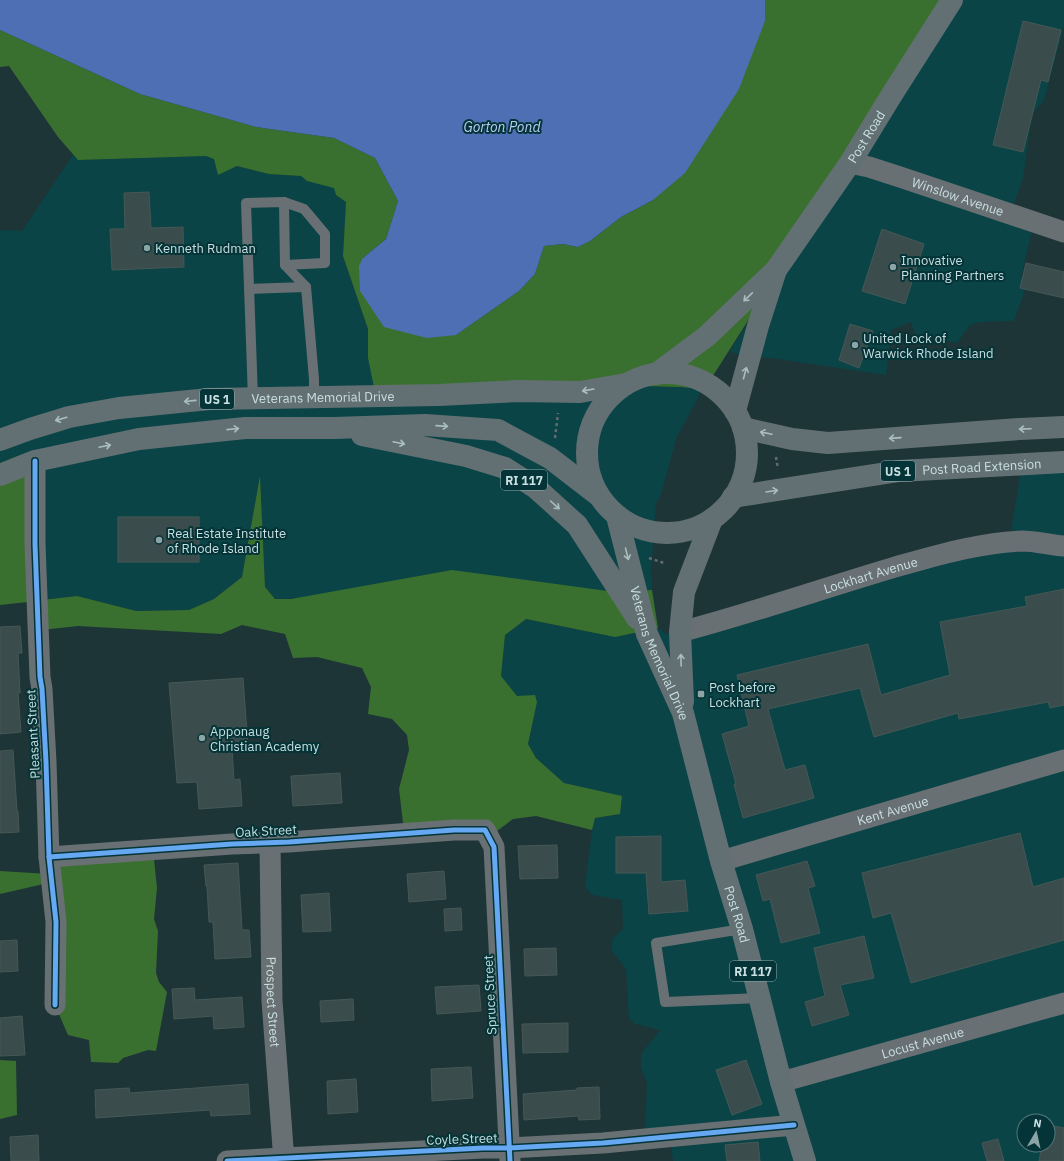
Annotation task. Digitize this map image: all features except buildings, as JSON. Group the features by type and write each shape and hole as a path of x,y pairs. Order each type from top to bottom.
{"main road":[{"name":"Post Road","path":"656,374 707,336 776,270 850,163 890,96 952,0"},
{"name":"Post Road","path":"739,420 758,326 776,270"},
{"name":"Post Road","path":"656,374 679,374 701,381 720,393 739,420 747,452 744,476 734,497 724,509 712,519 689,530 664,533 639,528 617,516 598,495 588,471 586,446 593,421 606,400 626,384 641,377 656,374"},
{"name":"Veterans Memorial Drive","path":"0,440 69,417 119,408 209,399 580,392 626,384"},
{"path":"739,420 792,439 828,443 1064,427"},
{"path":"0,475 35,461 139,439 245,428 334,428 425,425 498,430 550,458 598,495"},
{"name":"RI 117","path":"334,428 401,444 466,456 505,468 536,488 577,525 647,634"},
{"name":"Post Road Extension","path":"734,497 899,471 1064,462"},
{"name":"Veterans Memorial Drive","path":"617,516 647,634 683,713"},
{"name":"Veterans Memorial Drive","path":"683,713 680,632 684,592 712,519"},
{"name":"Post Road","path":"683,713 721,861 742,929 781,1082 806,1161"}],"street":[{"name":"Winslow Avenue","path":"850,163 869,167 1064,232"},
{"name":"Pleasant Street","path":"35,461 35,544 40,676 46,762 49,857 56,922 54,1006"},
{"name":"Lockhart Avenue","path":"680,632 725,620 839,584 958,550 1023,541 1064,546"},
{"name":"Kent Avenue","path":"721,861 1064,760"},
{"name":"Oak Street","path":"49,857 454,830 485,830"},
{"name":"Spruce Street","path":"485,830 494,847 509,1154"},
{"name":"Prospect Street","path":"270,843 272,1001 284,1160"},
{"name":"Locust Avenue","path":"781,1082 1064,1003"},
{"name":"Coyle Street","path":"227,1161 284,1160 483,1148 509,1154 604,1143 794,1125"}],"lane":[{"path":"284,202 285,265 306,287 314,379 314,397"},
{"path":"253,398 246,203 284,202 304,209 325,234 325,263 285,265"},
{"path":"250,289 306,287"},
{"path":"742,929 656,944 665,1002 760,998"}],"path":[{"path":"555,440 558,412"},
{"path":"774,451 779,472"}],"shaded area":[{"path":"952,0 1064,0 1064,26 1044,100 1032,114 1023,178 1012,209 1034,222 1021,277 1026,287 1014,321 980,322 970,325 957,343 915,334 911,322 891,330 886,375 736,354 730,351"},
{"path":"73,155 79,160 206,156 214,159 218,175 237,166 269,174 301,176 307,181 334,187 336,195 346,202 343,256 368,329 368,358 532,382 701,389 699,396 676,439 661,495 656,503 651,571 652,590 275,599 265,587 260,478 242,577 214,599 189,610 135,611 77,596 42,600 28,452 0,463 0,230 22,231"},
{"path":"1023,458 1064,462 1064,1161 673,1161 670,1138 645,1134 647,1083 641,1068 641,1054 660,1030 635,1024 629,1019 626,969 611,949 613,938 623,929 622,900 592,895 585,887 592,830 595,818 620,814 622,797 564,783 536,758 528,744 537,702 517,696 501,676 505,635 526,619 615,637 658,628 666,634 956,549 1010,538"}],"green space":[{"path":"765,0 952,0 709,382 701,389 680,387 556,384 376,397 368,358 368,329 343,256 346,202 336,195 334,188 307,181 301,176 269,174 237,166 218,175 214,159 206,156 78,160 58,137 9,66 0,67 0,30 140,94 256,127 334,138 375,158 398,201 386,239 363,258 456,335 519,291 535,274 544,246 563,244 578,247 590,241 621,217 653,200 765,21"},
{"path":"28,452 42,600 77,596 136,611 189,610 214,599 242,577 260,476 265,587 275,599 291,599 452,570 615,592 652,590 658,628 615,637 526,619 505,635 501,676 517,696 535,695 537,702 528,744 536,758 564,783 622,796 620,814 595,818 592,830 536,816 513,819 493,834 404,831 399,789 409,750 407,735 392,719 368,714 371,687 362,668 317,657 293,658 285,634 242,625 221,634 78,626 41,630 37,601 0,605 0,463"},
{"path":"153,850 157,888 154,919 158,931 156,973 159,982 167,992 156,1051 148,1050 123,1058 118,1063 91,1062 89,1040 68,1035 55,1005 48,883 0,894 0,871 49,874 53,855"},
{"path":"0,1060 16,1061 17,1115 0,1119"}],"water":[{"name":"Gorton Pond","path":"0,0 765,0 765,21 739,89 685,173 653,200 621,217 590,241 578,247 563,244 544,246 535,274 519,291 456,335 427,338 384,327 360,291 359,266 363,258 386,239 398,201 375,158 334,138 256,127 140,94 0,30"}],"cycle path":[{"path":"35,461 35,544 40,677 46,762 49,857 56,922 55,1005"},
{"path":"49,857 454,830 485,830 494,847 510,1161"},
{"path":"227,1161 603,1143 794,1125"}],"place":[{"name":"Kenneth Rudman","path":"147,248"},
{"name":"Innovative Planning Partners","path":"893,267"},
{"name":"United Lock of Warwick Rhode Island","path":"855,345"},
{"name":"Real Estate Institute of Rhode Island","path":"159,540"},
{"name":"Post before Lockhart","path":"701,694"},
{"name":"Apponaug Christian Academy","path":"202,738"}]}
